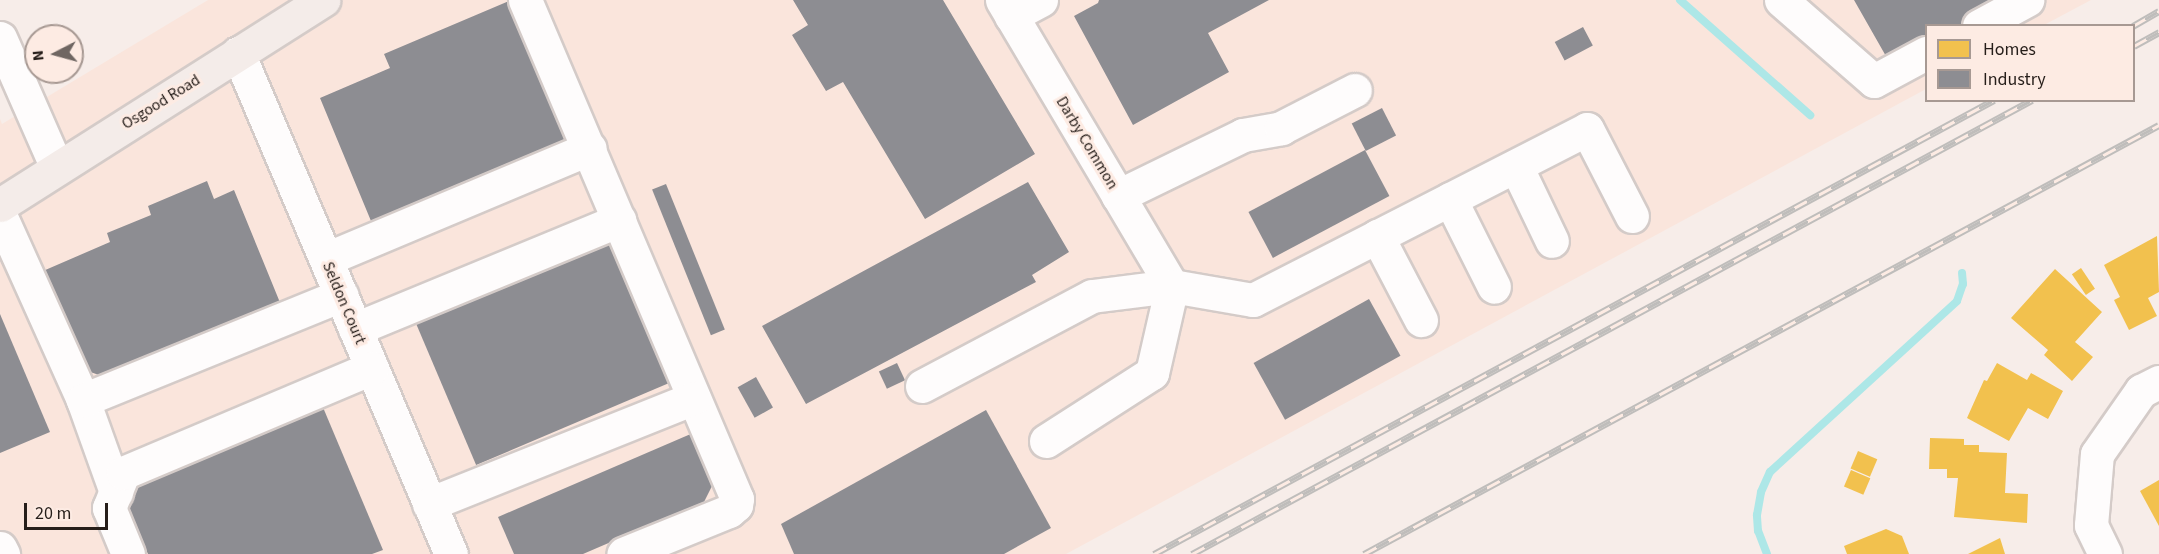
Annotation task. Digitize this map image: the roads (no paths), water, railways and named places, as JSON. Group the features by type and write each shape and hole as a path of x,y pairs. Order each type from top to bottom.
{"main road":[{"name":"Osgood Road","path":"0,205 323,0"}],"street":[{"path":"525,0 590,148 735,494 736,505 729,511 623,554"},
{"path":"1006,8 1041,0"},
{"path":"1781,0 1874,81 1925,54"},
{"path":"1983,24 2027,0"},
{"name":"Darby Common","path":"1006,8 1172,286"},
{"path":"0,38 57,168"},
{"name":"Seldon Court","path":"238,53 429,504 443,552"},
{"path":"1118,196 1242,135 1281,128 1355,90"},
{"path":"922,386 1092,296 1172,286 1253,300 1587,129 1632,216"},
{"path":"326,259 590,148"},
{"path":"1516,166 1552,241"},
{"path":"1450,199 1494,287"},
{"path":"0,215 83,400 116,492"},
{"path":"355,329 620,220"},
{"path":"1377,236 1421,320"},
{"path":"1046,441 1152,373 1172,286"},
{"path":"83,400 341,295"},
{"path":"128,554 110,508 123,473 372,368"},
{"path":"2105,554 2091,525 2097,454 2141,391 2159,382"},
{"path":"429,504 694,398"},
{"path":"0,548 3,554"}],"waterway":[{"path":"1680,0 1810,115"},
{"path":"1767,554 1758,531 1757,515 1761,492 1770,472 1957,301 1963,284 1962,273"}],"railway":[{"path":"2135,25 2159,11"},
{"path":"2135,45 2159,32"},
{"path":"1154,554 1990,102"},
{"path":"1192,554 2028,102"},
{"path":"1364,554 2159,125"}]}
